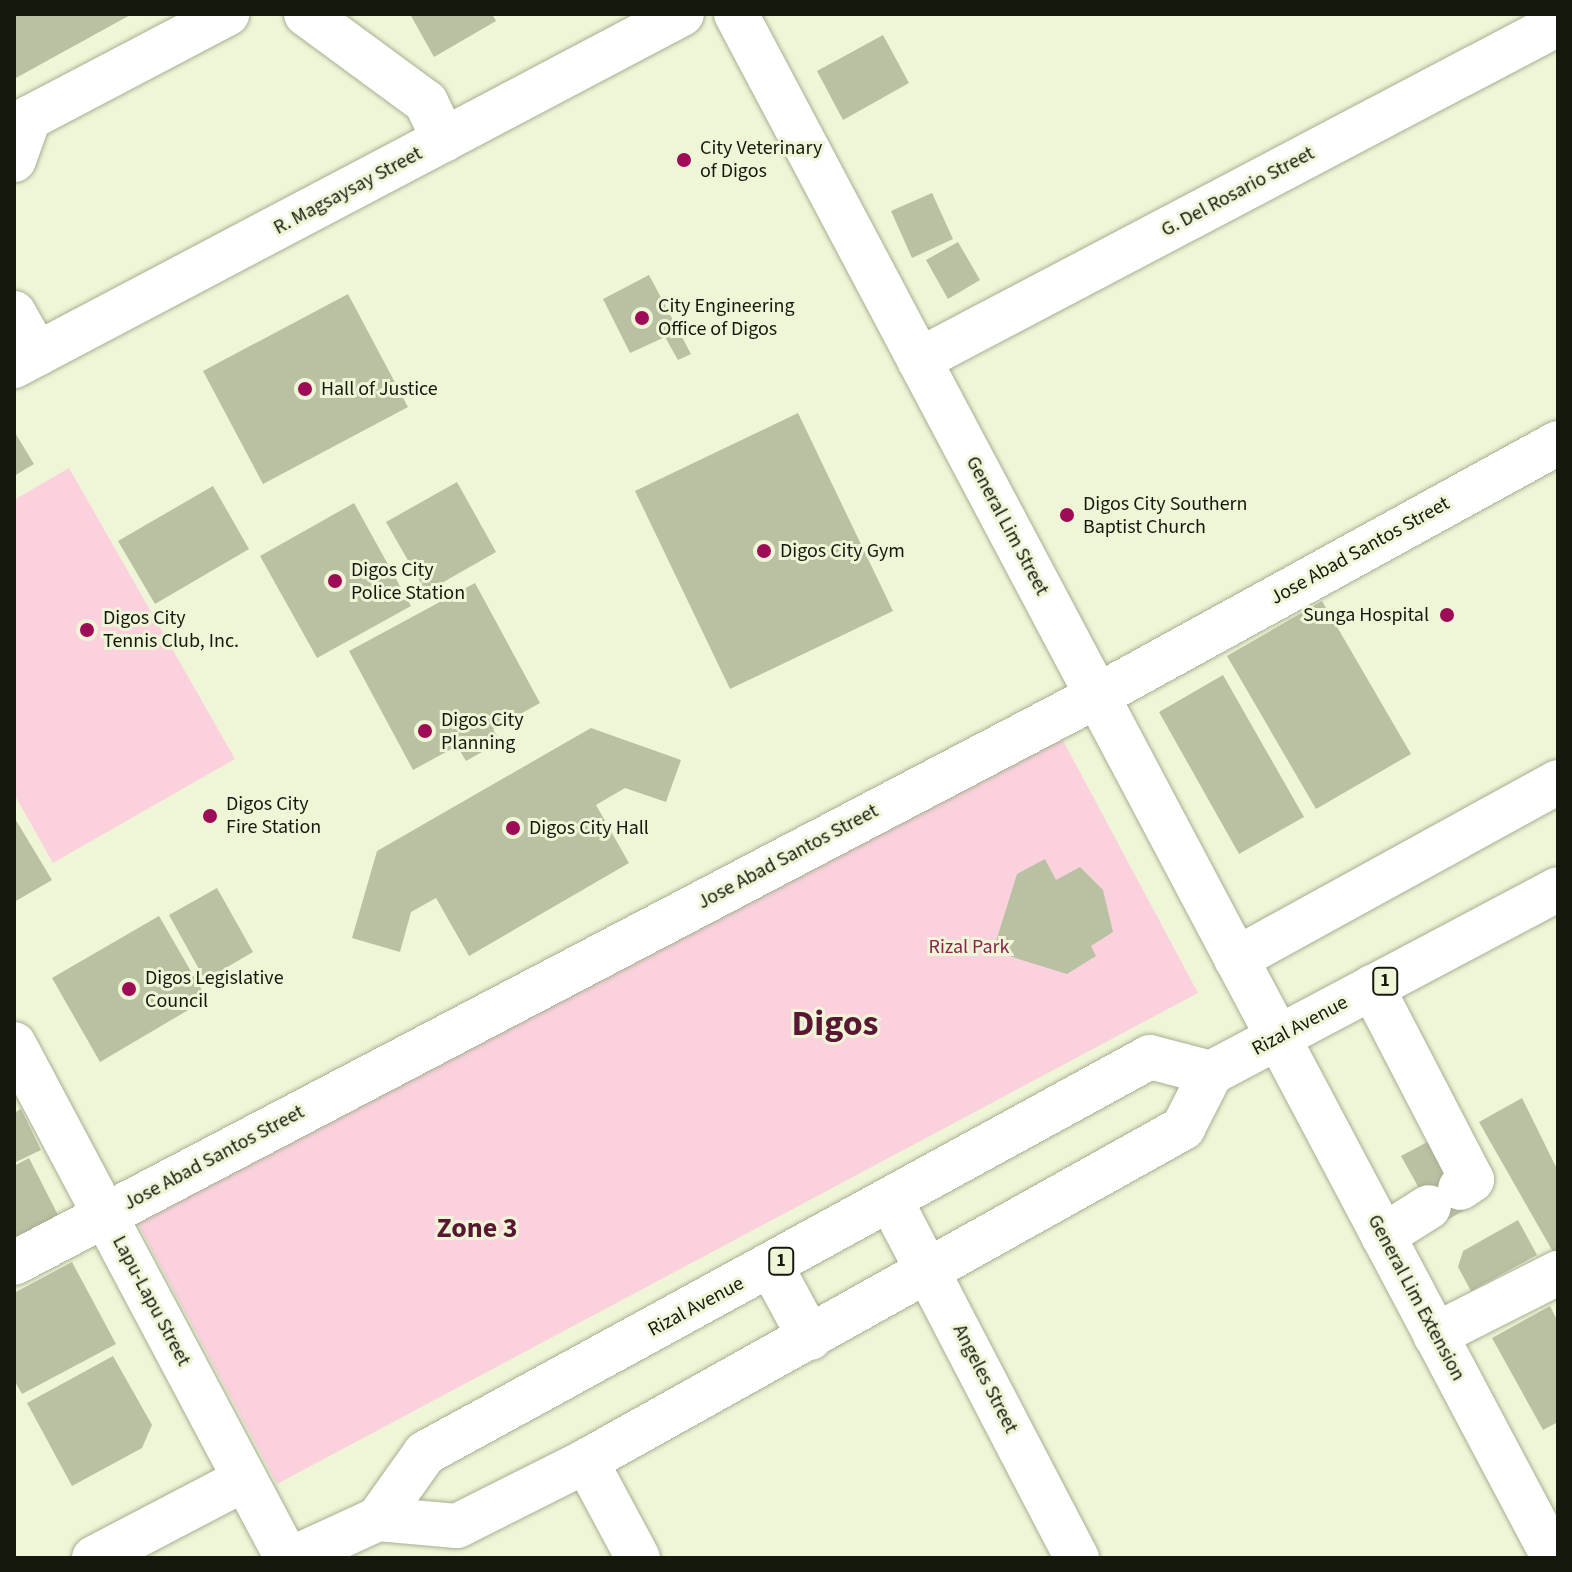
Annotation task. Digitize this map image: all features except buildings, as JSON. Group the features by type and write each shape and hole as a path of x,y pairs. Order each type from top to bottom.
{"street":[{"path":"14,160 29,118 227,14"},
{"path":"306,14 426,102 444,140"},
{"name":"R. Magsaysay Street","path":"26,360 682,14"},
{"name":"General Lim Street","path":"736,14 1278,1037"},
{"name":"G. Del Rosario Street","path":"919,360 1558,24"},
{"path":"14,313 26,360"},
{"name":"Jose Abad Santos Street","path":"14,1263 1097,696 1558,443"},
{"path":"1236,959 1558,782"},
{"name":"Rizal Avenue","path":"293,1558 378,1519 457,1526 586,1461 1183,1128 1211,1073 1558,889"},
{"path":"1372,987 1472,1180 1383,1236"},
{"name":"General Lim Extension","path":"1278,1037 1554,1558"},
{"name":"Lapu-Lapu Street","path":"14,1044 287,1558"},
{"name":"Rizal Avenue","path":"378,1519 425,1453 1150,1057 1211,1073"},
{"name":"Angeles Street","path":"891,1201 1077,1558"},
{"path":"771,1266 810,1338"},
{"path":"1435,1335 1558,1273"},
{"path":"586,1461 638,1558"},
{"path":"94,1558 245,1479"}],"green space":[{"name":"Digos City Tennis Club, Inc.","path":"69,468 235,759 53,863 14,794 14,500"},
{"name":"Rizal Park","path":"1058,731 1198,993 277,1484 137,1222"}],"place":[{"name":"City Veterinary of Digos","path":"684,160"},
{"name":"City Engineering Office of Digos","path":"642,318"},
{"name":"Hall of Justice","path":"305,389"},
{"name":"Digos City Southern Baptist Church","path":"1067,515"},
{"name":"Digos City Gym","path":"764,551"},
{"name":"Digos City Police Station","path":"335,581"},
{"name":"Sunga Hospital","path":"1447,615"},
{"name":"Digos City Tennis Club, Inc.","path":"87,630"},
{"name":"Digos City Planning","path":"425,731"},
{"name":"Digos City Fire Station","path":"210,816"},
{"name":"Digos City Hall","path":"513,828"},
{"name":"Digos Legislative Council","path":"129,989"}],"district":[{"name":"Digos","path":"835,1024"},
{"name":"Zone 3","path":"477,1228"}]}
